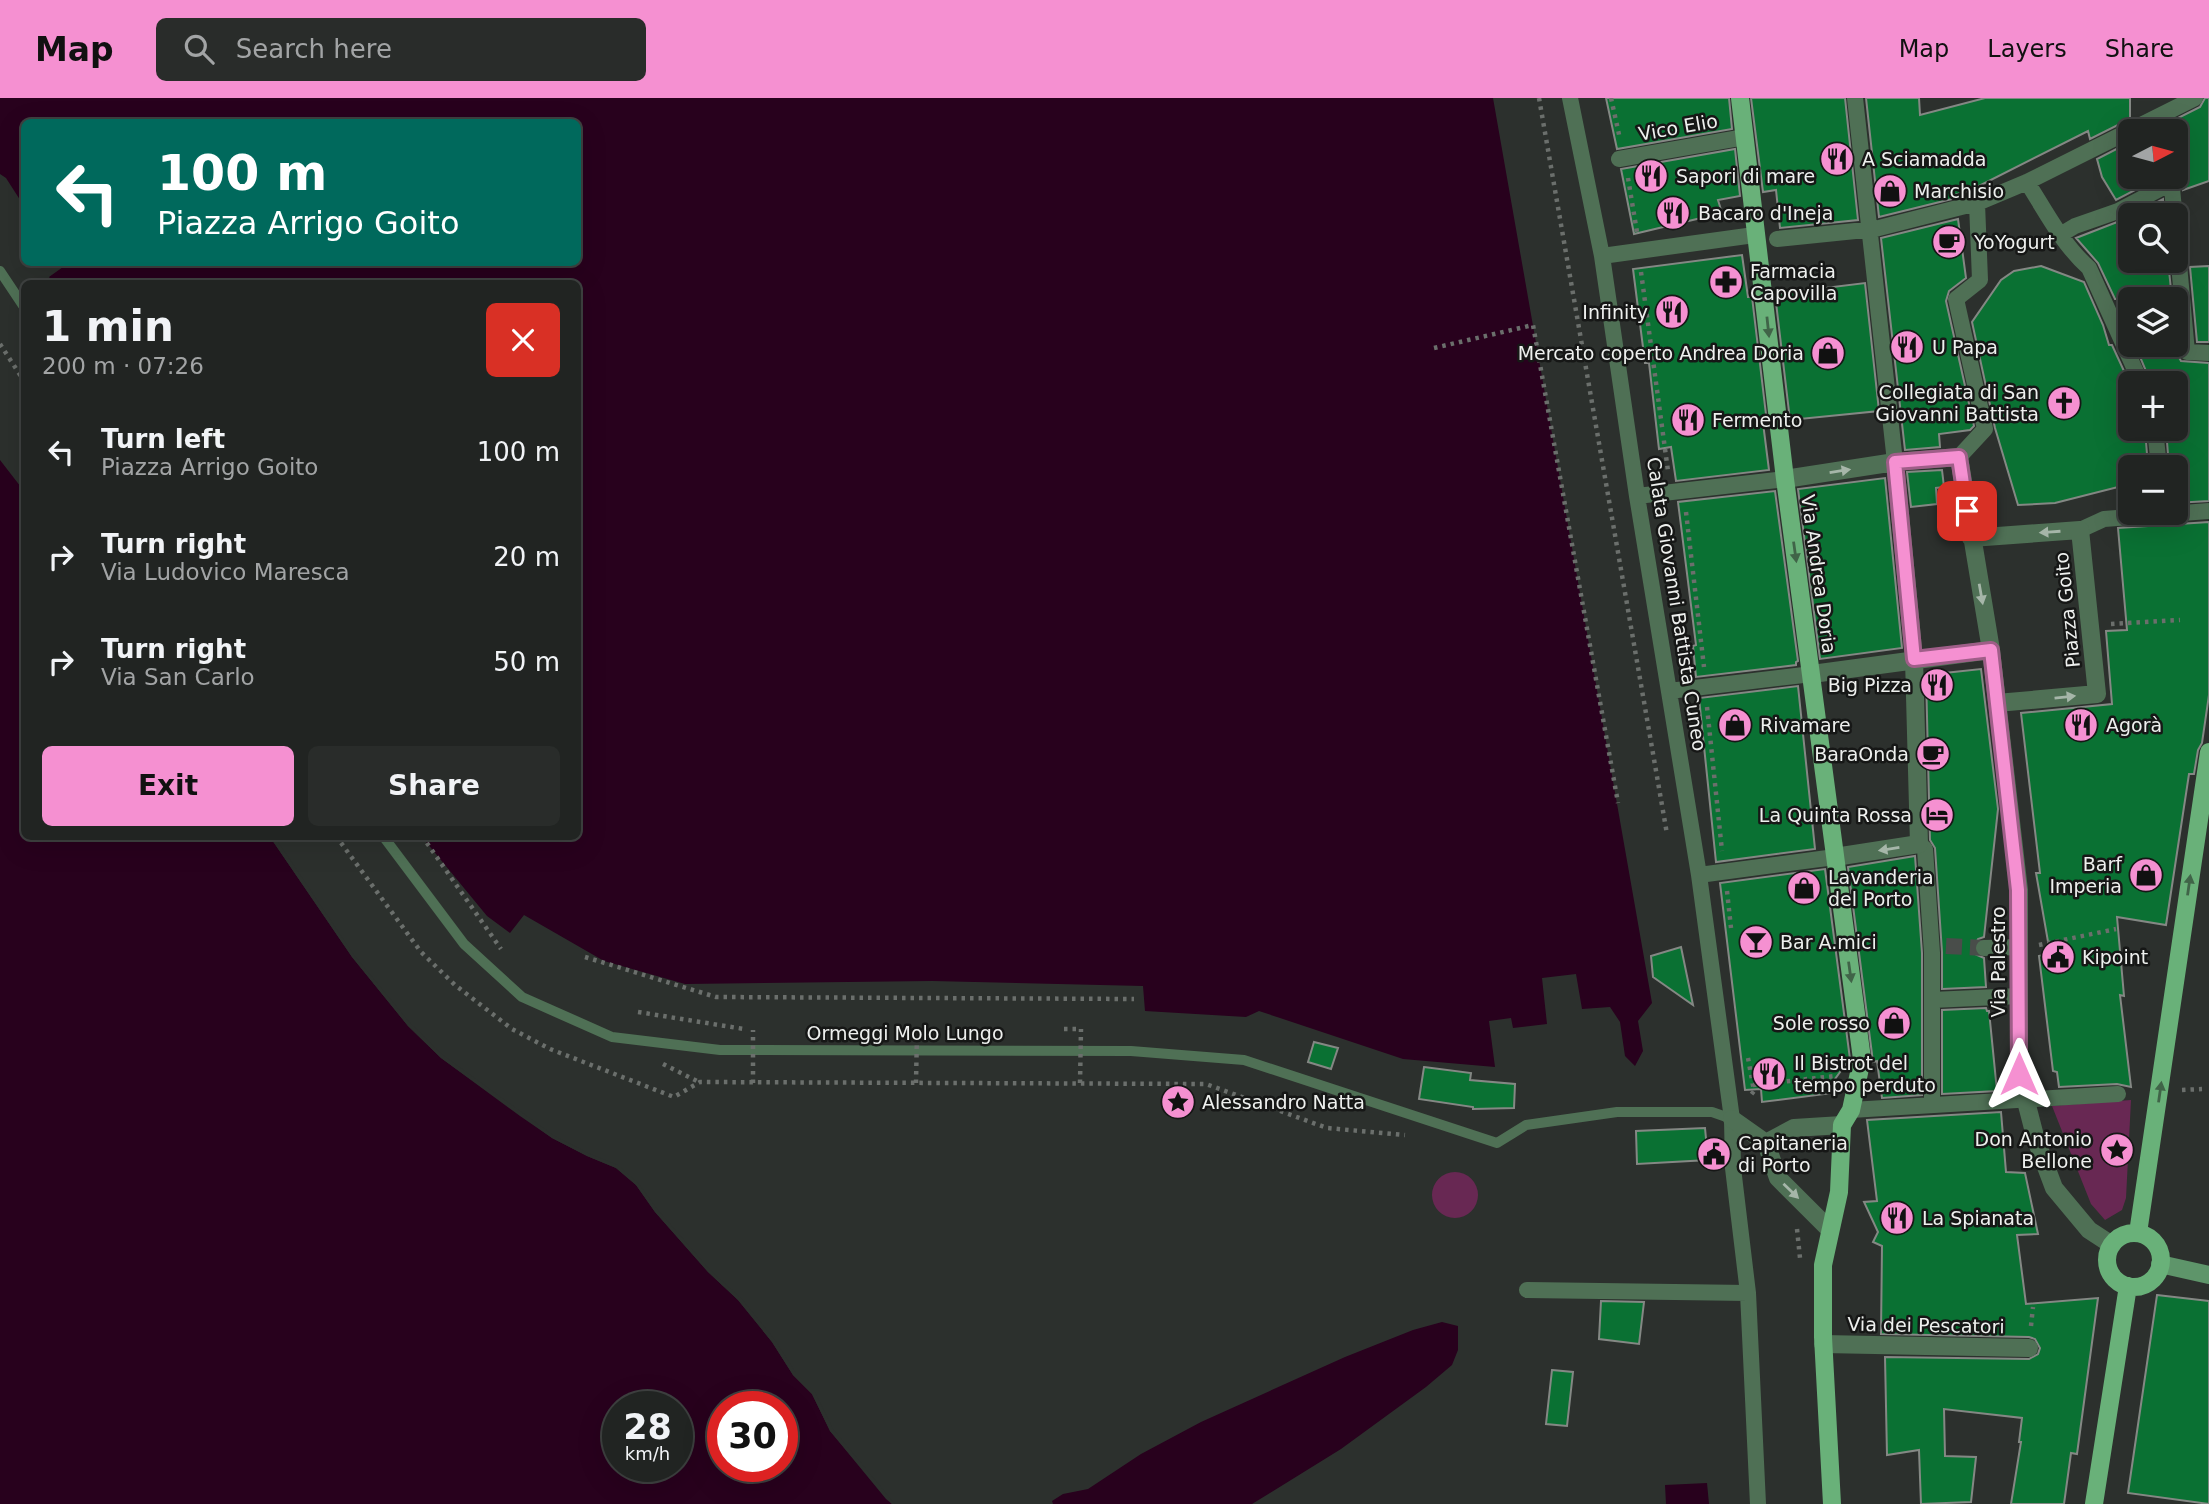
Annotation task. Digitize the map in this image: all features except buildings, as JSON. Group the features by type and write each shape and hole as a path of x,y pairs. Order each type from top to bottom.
{"main road":[{"name":"Via Andrea Doria","path":"1740,98 1752,235 1862,1059 1846,1117 1839,1192 1822,1265 1823,1344 1832,1504"},
{"path":"2138,1233 2209,752"},
{"path":"2138,1233 2152,1241 2160,1256 2160,1264 2157,1273 2145,1284 2128,1286 2119,1283 2109,1269 2108,1252 2123,1235 2138,1233"},
{"path":"2160,1264 2209,1275"},
{"path":"2094,1504 2128,1286"}],"street":[{"name":"Calata Giovanni Battista Cuneo","path":"1570,98 1602,256 1637,496 1699,875 1732,1119 1733,1168 1748,1293 1758,1504"},
{"path":"1855,98 1871,226 1914,659 1919,844"},
{"path":"2165,119 2195,98"},
{"name":"Vico Elio","path":"1619,159 1745,136"},
{"path":"1777,239 1871,226 1977,203 2118,142"},
{"path":"2027,183 2060,234 2089,268 2136,371"},
{"path":"2060,234 2123,208 2155,189"},
{"path":"2173,189 2187,352 2209,352"},
{"path":"1637,496 1785,479 1895,462 1959,457 1985,429 1956,299 1980,280 1977,203"},
{"path":"1602,256 1752,235"},
{"name":"Via Palestro","path":"1959,457 1991,650 2018,890 2019,1074 2036,1140 2054,1188 2089,1230 2112,1245"},
{"path":"2188,512 2209,511"},
{"path":"2080,530 2104,519 2118,518"},
{"name":"Piazza Goito","path":"1971,538 2080,530 2097,694 1997,704"},
{"path":"1670,691 1991,650"},
{"path":"1699,875 1919,844 1925,849 1939,946 1932,1000 1932,1103"},
{"path":"1984,948 2020,947"},
{"path":"1932,1000 2019,996"},
{"path":"1766,1143 1794,1128 1932,1103 2118,1094"},
{"path":"1732,1119 1766,1143 1778,1178 1830,1230"},
{"path":"1527,1290 1748,1293"},
{"name":"Via dei Pescatori","path":"1823,1344 2029,1348"}],"lane":[{"path":"0,271 21,302"},
{"name":"Ormeggi Molo Lungo","path":"386,840 464,944 522,997 612,1037 720,1050 1131,1051 1244,1060 1497,1143 1526,1125 1617,1112 1712,1112 1732,1119"}],"path":[{"path":"1641,268 1665,448"},
{"path":"1434,348 1533,325 1618,803"},
{"path":"0,344 21,376"},
{"path":"1685,502 1731,932"},
{"path":"2117,624 2180,620"},
{"path":"425,840 501,949"},
{"path":"2020,947 2044,945 2116,929"},
{"path":"585,957 716,997 1134,999"},
{"path":"638,1012 753,1030 753,1083"},
{"path":"1054,1029 1081,1029 1080,1083"},
{"path":"916,1083 917,1032 930,1032"},
{"path":"1747,1051 1753,1088 1838,1076"}],"shaded area":[{"path":"0,98 1493,98 1652,1003 1638,1021 1643,1051 1635,1066 1625,1056 1620,1022 1610,1007 1582,1009 1576,974 1542,978 1547,1024 1513,1028 1511,1018 1489,1021 1495,1067 1403,1059 1259,1011 1246,1017 1145,1011 1143,986 932,981 685,984 604,961 524,915 510,933 487,916 424,840 581,840 581,280 51,280 49,277 63,266 581,266 581,119 21,119 21,201 6,178 0,174"},
{"path":"0,460 21,487 21,840 272,840 352,957 408,1026 441,1058 552,1138 616,1168 636,1185 655,1212 708,1272 738,1300 772,1342 793,1375 812,1394 830,1431 892,1504 0,1504"},
{"path":"2131,1100 2126,1198 2122,1210 2105,1220 2091,1204 2052,1106"},
{"path":"1455,1172 1471,1179 1478,1195 1471,1211 1455,1218 1439,1211 1432,1195 1439,1179"},
{"path":"1442,1322 1458,1326 1458,1350 1452,1365 1341,1449 1252,1504 1053,1504 1052,1501 1063,1494 1088,1489 1141,1454 1201,1422 1345,1357 1413,1330"},
{"path":"1707,1483 1709,1504 1666,1504 1665,1485"}],"pier":[{"path":"272,840 277,840 354,955 411,1024 443,1055 553,1135 618,1165 638,1183 710,1270 741,1298 775,1340 796,1373 815,1392 833,1429 895,1504 886,1499 830,1431 812,1394 793,1375 772,1342 738,1300 708,1272 655,1212 636,1185 616,1168 552,1138 441,1058 408,1026 352,957"}],"tunnel":[{"path":"1946,946 1984,948"}],"place":[{"name":"A Sciamadda","path":"1837,159"},
{"name":"Sapori di mare","path":"1651,176"},
{"name":"Marchisio","path":"1890,191"},
{"name":"Bacaro d'Ineja","path":"1673,213"},
{"name":"YoYogurt","path":"1949,242"},
{"name":"Farmacia Capovilla","path":"1726,282"},
{"name":"Infinity","path":"1672,312"},
{"name":"U Papa","path":"1907,347"},
{"name":"Mercato coperto Andrea Doria","path":"1828,353"},
{"name":"Collegiata di San Giovanni Battista","path":"2064,403"},
{"name":"Fermento","path":"1688,420"},
{"name":"Big Pizza","path":"1937,685"},
{"name":"Rivamare","path":"1735,725"},
{"name":"Agorà","path":"2081,725"},
{"name":"BaraOnda","path":"1933,754"},
{"name":"La Quinta Rossa","path":"1937,815"},
{"name":"Barf Imperia","path":"2146,875"},
{"name":"Lavanderia del Porto","path":"1804,888"},
{"name":"Bar A.mici","path":"1756,942"},
{"name":"Kipoint","path":"2058,957"},
{"name":"Sole rosso","path":"1894,1023"},
{"name":"Il Bistrot del tempo perduto","path":"1769,1074"},
{"name":"Alessandro Natta","path":"1178,1102"},
{"name":"Don Antonio Bellone","path":"2117,1150"},
{"name":"Capitaneria di Porto","path":"1714,1154"},
{"name":"La Spianata","path":"1897,1218"}],"route":[{"path":"1967,511 1959,457 1895,462 1914,659 1991,650 2018,890 2019,1074"}]}
